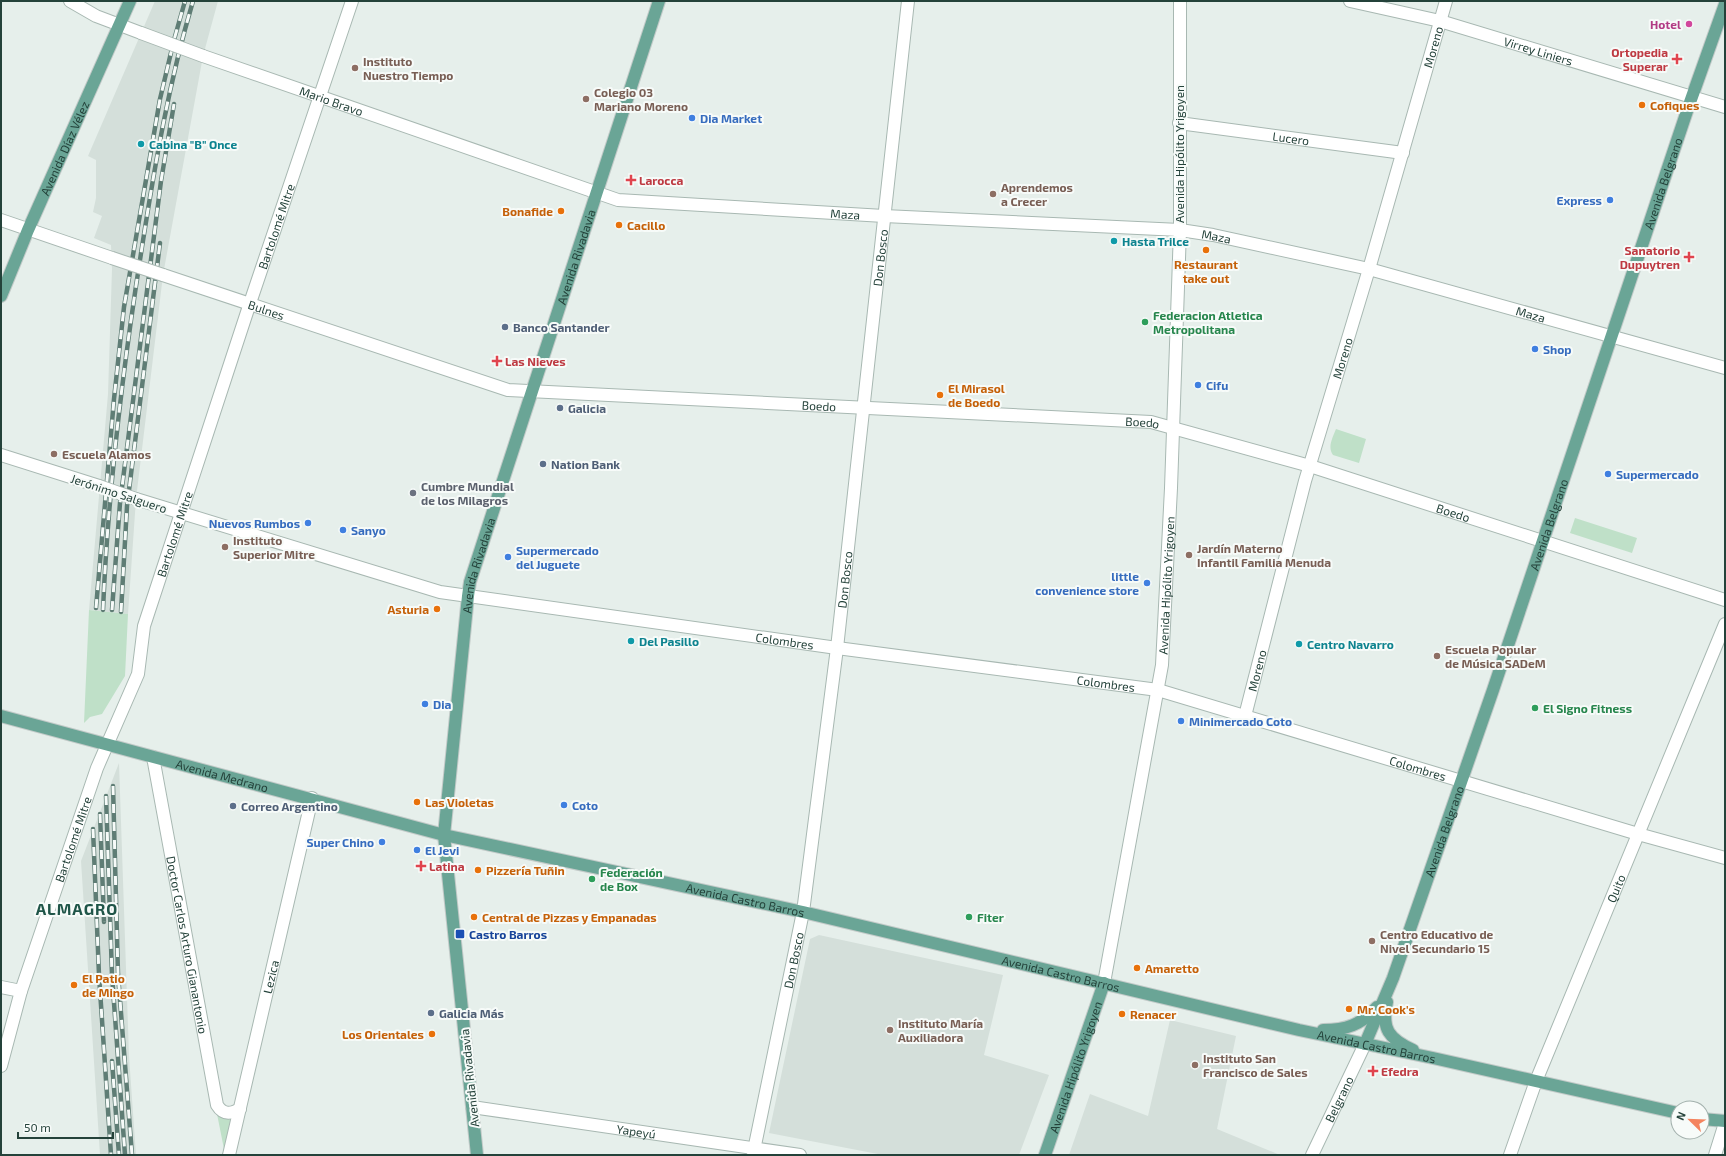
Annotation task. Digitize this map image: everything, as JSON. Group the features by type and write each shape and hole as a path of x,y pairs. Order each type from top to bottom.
{"main road":[{"name":"Avenida Díaz Vélez","path":"1,296 28,230 130,1"},
{"name":"Avenida Rivadavia","path":"476,1155 444,835 470,582 659,1"},
{"name":"Avenida Belgrano","path":"1364,1044 1393,978 1692,96 1725,4"},
{"name":"Avenida Medrano","path":"1,716 106,745 312,798 444,835"},
{"name":"Avenida Castro Barros","path":"444,835 803,912 1299,1030 1433,1058 1670,1111"},
{"path":"1393,978 1385,1013 1386,1028 1388,1032 1395,1040 1405,1046 1433,1058"},
{"name":"Avenida Hipólito Yrigoyen","path":"1045,1155 1104,983"},
{"path":"1299,1030 1339,1029 1351,1027 1367,1019 1383,1000"},
{"path":"1710,1120 1725,1122"}],"street":[{"name":"Mario Bravo","path":"70,1 96,16 203,56 597,192"},
{"name":"Bartolomé Mitre","path":"1,1066 21,991 106,745 138,674 144,626 250,303 352,1"},
{"name":"Don Bosco","path":"754,1151 803,912 837,648 908,1"},
{"name":"Avenida Hipólito Yrigoyen","path":"1104,983 1162,665 1172,488 1172,428 1180,230 1180,1"},
{"name":"Virrey Liniers","path":"1350,1 1440,21 1725,107"},
{"name":"Moreno","path":"1245,716 1310,466 1403,153 1446,1"},
{"name":"Lucero","path":"1179,123 1403,153"},
{"name":"Maza","path":"597,192 618,200 884,216 1180,230 1213,234 1369,269 1725,368"},
{"name":"Bulnes","path":"1,220 508,390 533,390"},
{"name":"Boedo","path":"533,390 1151,422 1310,466 1725,600"},
{"name":"Jerónimo Salguero","path":"1,455 136,499 440,592 468,596"},
{"name":"Colombres","path":"468,596 837,648 1158,690 1638,834 1725,858"},
{"name":"Quito","path":"1510,1155 1536,1081 1725,624"},
{"name":"Doctor Carlos Arturo Gianantonio","path":"153,757 217,1105 220,1110 227,1113 232,1113 240,1109"},
{"name":"Lezica","path":"229,1155 312,798"},
{"path":"1,987 21,991"},
{"name":"Belgrano","path":"1312,1155 1364,1044"},
{"name":"Yapeyú","path":"472,1107 754,1151 800,1155"},
{"path":"1715,1155 1725,1122"}],"shaded area":[{"path":"155,1 218,1 203,56 163,275 136,499 128,614 89,610 108,394 112,269 111,245 94,238 102,216 93,212 96,198 96,160 88,156"},
{"path":"119,763 129,1056 136,1155 100,1155 81,861"},
{"name":"Instituto María Auxiliadora","path":"819,935 1003,975 984,1055 1049,1075 1019,1155 883,1155 769,1133 810,939"},
{"name":"Instituto San Francisco de Sales","path":"1170,1020 1236,1036 1217,1129 1280,1155 1069,1155 1090,1094 1148,1116"}],"green space":[{"path":"1336,429 1366,439 1359,463 1333,455 1331,452 1331,445"},
{"path":"1575,518 1637,538 1632,553 1570,533"},
{"path":"89,610 128,614 125,676 102,714 90,717 84,723"},
{"path":"217,1114 228,1119 234,1116 225,1154"}],"railway":[{"path":"96,608 114,399 124,307 160,99 185,1"},
{"path":"103,610 105,565 117,428 135,292 163,123 184,31 193,1"},
{"path":"112,610 120,503 161,181 174,104"},
{"path":"121,612 127,506 160,243"},
{"path":"113,786 118,974 132,1155"},
{"path":"106,796 112,975 125,1155"},
{"path":"100,814 104,922"},
{"path":"93,829 99,975 111,1155"},
{"path":"112,1061 119,1155"}],"place":[{"name":"Hotel","path":"1689,24"},
{"name":"Ortopedia Superar","path":"1677,59"},
{"name":"Instituto Nuestro Tiempo","path":"355,68"},
{"name":"Colegio 03 Mariano Moreno","path":"586,99"},
{"name":"Cofiques","path":"1642,105"},
{"name":"Dia Market","path":"692,118"},
{"name":"Cabina \"B\" Once","path":"141,144"},
{"name":"Larocca","path":"631,180"},
{"name":"Aprendemos a Crecer","path":"993,194"},
{"name":"Express","path":"1610,200"},
{"name":"Bonafide","path":"561,211"},
{"name":"Cacillo","path":"619,225"},
{"name":"Hasta Trilce","path":"1114,241"},
{"name":"Restaurant take out","path":"1206,250"},
{"name":"Sanatorio Dupuytren","path":"1689,257"},
{"name":"Federacion Atletica Metropolitana","path":"1145,322"},
{"name":"Banco Santander","path":"505,327"},
{"name":"Shop","path":"1535,349"},
{"name":"Las Nieves","path":"497,361"},
{"name":"Cifu","path":"1198,385"},
{"name":"El Mirasol de Boedo","path":"940,395"},
{"name":"Galicia","path":"560,408"},
{"name":"Escuela Alamos","path":"54,454"},
{"name":"Nation Bank","path":"543,464"},
{"name":"Supermercado","path":"1608,474"},
{"name":"Cumbre Mundial de los Milagros","path":"413,493"},
{"name":"Nuevos Rumbos","path":"308,523"},
{"name":"Sanyo","path":"343,530"},
{"name":"Instituto Superior Mitre","path":"225,547"},
{"name":"Jardín Materno Infantil Familia Menuda","path":"1189,555"},
{"name":"Supermercado del Juguete","path":"508,557"},
{"name":"little convenience store","path":"1147,583"},
{"name":"Asturia","path":"437,609"},
{"name":"Del Pasillo","path":"631,641"},
{"name":"Centro Navarro","path":"1299,644"},
{"name":"Escuela Popular de Música SADeM","path":"1437,656"},
{"name":"Dia","path":"425,704"},
{"name":"El Signo Fitness","path":"1535,708"},
{"name":"Minimercado Coto","path":"1181,721"},
{"name":"Las Violetas","path":"417,802"},
{"name":"Coto","path":"564,805"},
{"name":"Correo Argentino","path":"233,806"},
{"name":"Super Chino","path":"382,842"},
{"name":"El Jevi","path":"417,850"},
{"name":"Latina","path":"421,866"},
{"name":"Pizzería Tuñin","path":"478,870"},
{"name":"Federación de Box","path":"592,879"},
{"name":"Central de Pizzas y Empanadas","path":"474,917"},
{"name":"Fiter","path":"969,917"},
{"name":"Castro Barros","path":"460,934"},
{"name":"Centro Educativo de Nivel Secundario 15","path":"1372,941"},
{"name":"Amaretto","path":"1137,968"},
{"name":"El Patio de Mingo","path":"74,985"},
{"name":"Mr. Cook's","path":"1349,1009"},
{"name":"Galicia Más","path":"431,1013"},
{"name":"Renacer","path":"1122,1014"},
{"name":"Instituto María Auxiliadora","path":"890,1030"},
{"name":"Los Orientales","path":"432,1034"},
{"name":"Instituto San Francisco de Sales","path":"1195,1065"},
{"name":"Efedra","path":"1373,1071"}],"district":[{"name":"ALMAGRO","path":"77,908"}]}
